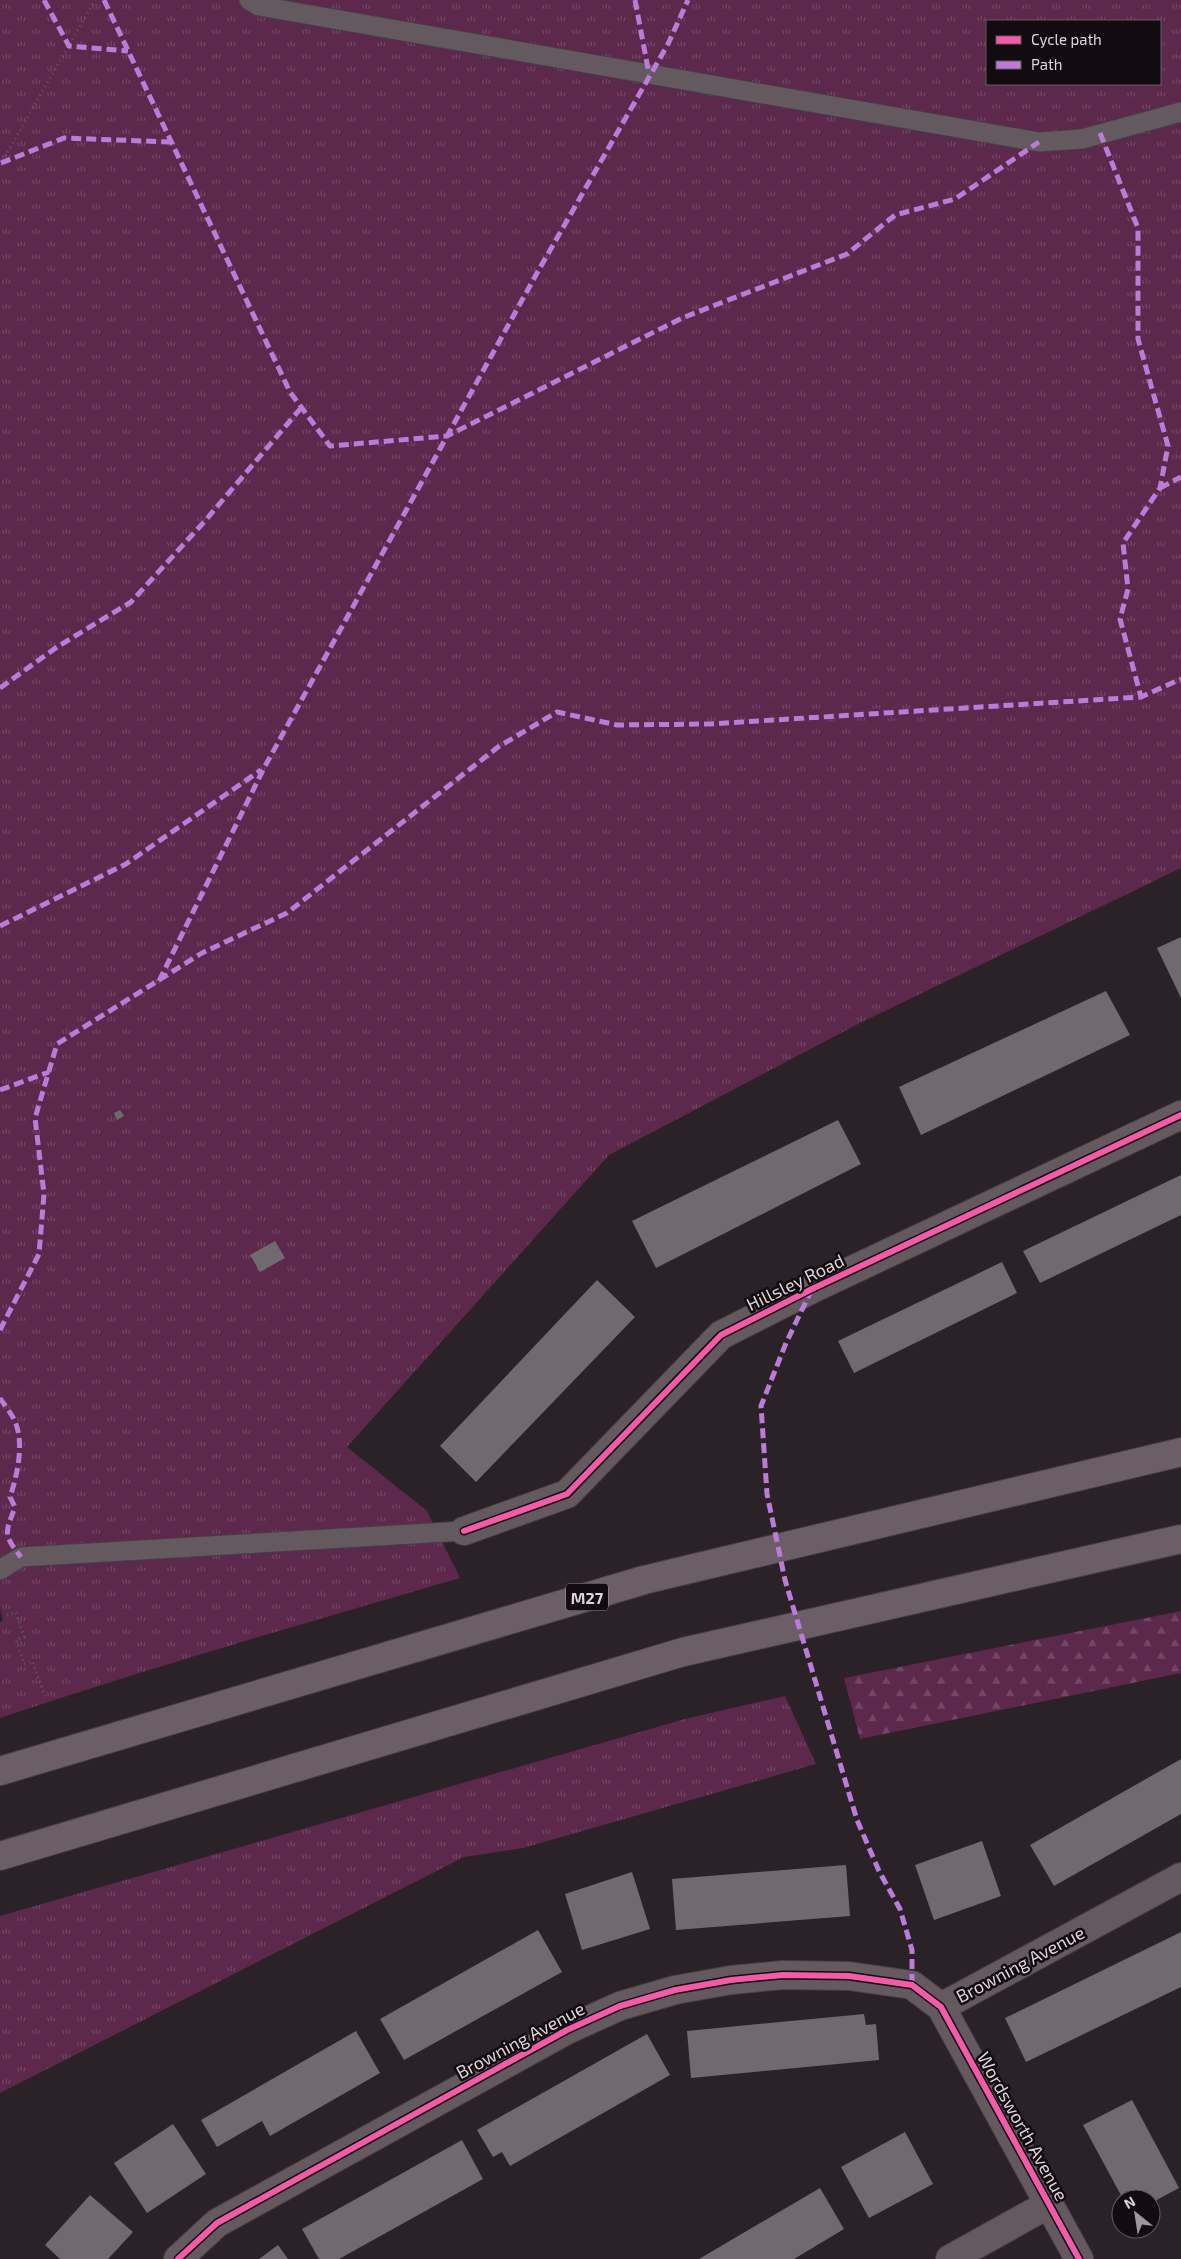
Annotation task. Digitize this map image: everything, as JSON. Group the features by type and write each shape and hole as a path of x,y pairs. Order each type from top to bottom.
{"highway":[{"name":"M27","path":"0,1771 644,1580 1181,1452"},
{"path":"0,1856 683,1652 1181,1539"}],"street":[{"name":"Hillsley Road","path":"464,1531 567,1494 721,1335 812,1289 1181,1115"},
{"name":"Browning Avenue","path":"178,2259 217,2223 567,2030 620,2006 675,1990 731,1980 783,1975 849,1976 912,1985 941,2007 1181,1876"},
{"name":"Wordsworth Avenue","path":"941,2007 1080,2259"},
{"path":"950,2259 1049,2204"}],"lane":[{"path":"249,0 259,6 1038,142 1082,139 1181,112"},
{"path":"0,1570 21,1557 464,1531"}],"path":[{"path":"0,165 95,0"},
{"path":"7,1615 16,1612 24,1637 16,1640 24,1664 32,1661 45,1696"}],"green space":[{"path":"0,0 1181,0 1181,868 860,1023 609,1155 347,1447 427,1511 460,1578 172,1663 0,1718 0,1622 3,1621 0,1608"},
{"path":"1181,1611 1181,1673 860,1739 844,1678"},
{"path":"785,1696 816,1764 523,1848 464,1857 0,2093 0,1916 685,1719"}],"building":[{"path":"1181,937 1181,998 1157,948"},
{"path":"1106,991 1130,1035 921,1135 899,1087"},
{"path":"120,1110 124,1116 117,1120 114,1113"},
{"path":"838,1120 861,1164 656,1268 632,1221"},
{"path":"1181,1175 1181,1215 1040,1283 1023,1251"},
{"path":"275,1241 285,1258 260,1272 250,1255"},
{"path":"1002,1262 1017,1293 854,1373 838,1341"},
{"path":"597,1280 635,1317 476,1482 440,1446"},
{"path":"1181,1759 1181,1814 1054,1886 1030,1845"},
{"path":"982,1841 1001,1896 934,1920 915,1865"},
{"path":"846,1865 850,1916 676,1930 672,1879"},
{"path":"632,1872 650,1929 582,1950 565,1894"},
{"path":"538,1930 562,1972 404,2060 380,2019"},
{"path":"1181,1932 1181,1987 1026,2062 1005,2018"},
{"path":"864,2014 866,2025 876,2024 879,2060 691,2078 687,2031"},
{"path":"356,2031 380,2073 270,2136 262,2121 217,2147 201,2120"},
{"path":"647,2034 670,2075 510,2166 502,2152 493,2157 477,2130"},
{"path":"1132,2100 1179,2188 1161,2198 1161,2189 1118,2189 1083,2125"},
{"path":"173,2124 206,2174 147,2213 114,2163"},
{"path":"905,2132 933,2184 869,2218 841,2167"},
{"path":"462,2140 483,2179 339,2259 319,2259 302,2229"},
{"path":"820,2188 844,2229 794,2259 699,2259"},
{"path":"90,2195 133,2232 108,2259 60,2259 45,2245"},
{"path":"278,2245 288,2259 259,2259"}],"marked path":[{"path":"44,0 69,46 128,51"},
{"path":"104,0 290,392 330,446 447,436 682,318 847,254 895,215 955,199 1039,142"},
{"path":"635,0 649,74"},
{"path":"159,981 264,768 537,273 668,44 688,0"},
{"path":"1100,133 1138,228 1138,339 1168,446 1160,488 1123,543 1128,589 1120,619 1141,697"},
{"path":"1,163 64,138 171,142"},
{"path":"0,688 57,647 131,602 204,522 301,408"},
{"path":"1160,488 1181,477"},
{"path":"0,1330 39,1254 44,1194 35,1118 57,1044 202,953 287,913 498,747 557,712 617,725 710,724 1141,697 1181,679"},
{"path":"0,926 126,864 261,770"},
{"path":"0,1090 49,1072"},
{"path":"812,1289 786,1343 761,1406 767,1494 785,1580 857,1820 879,1871 900,1909 912,1950 912,1985"},
{"path":"0,1398 13,1417 18,1433 19,1461 10,1497 15,1507 9,1523 8,1534 11,1543 21,1557"}],"cycle path":[{"path":"464,1531 567,1494 721,1335 812,1289 1181,1115"},
{"path":"178,2259 217,2223 567,2030 620,2006 675,1990 731,1980 783,1975 849,1976 912,1985 941,2007 1079,2259"}]}
